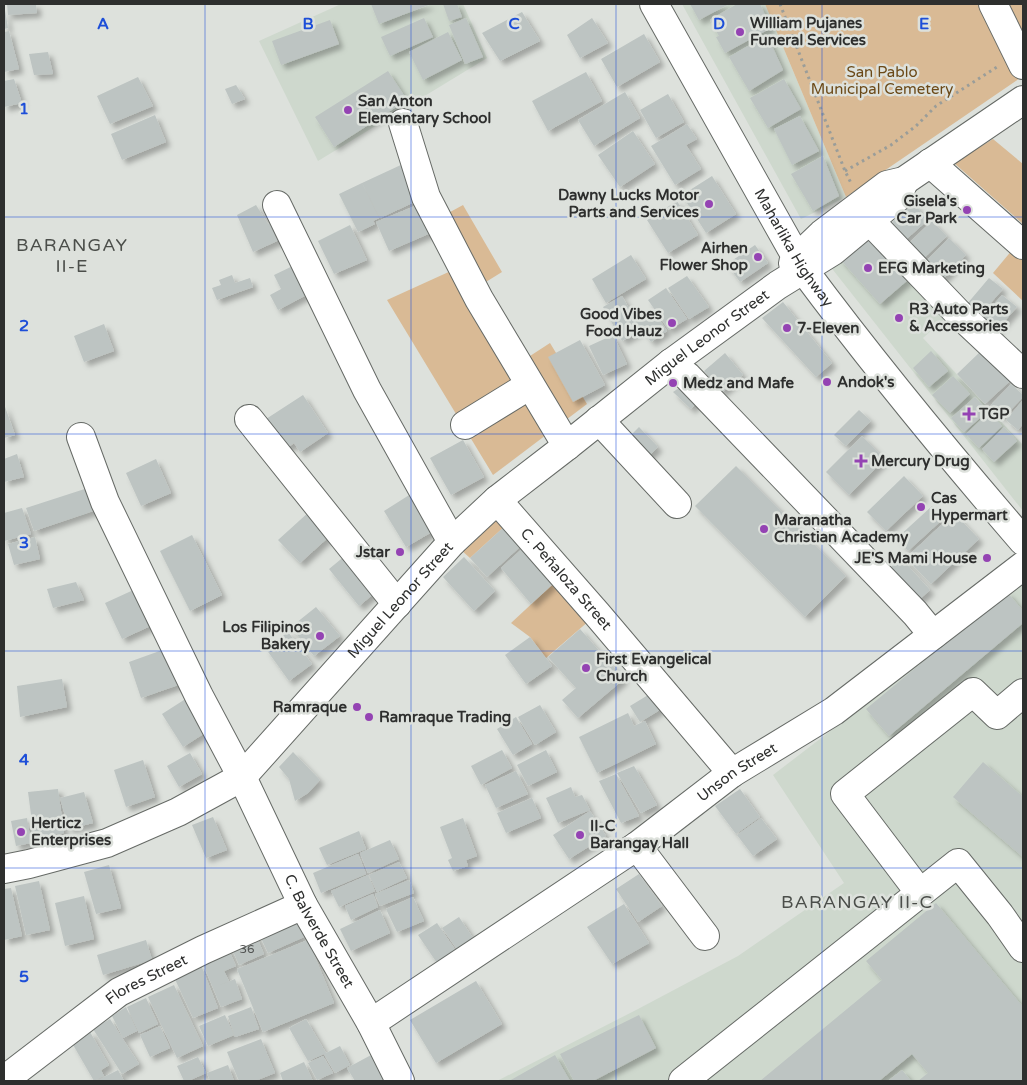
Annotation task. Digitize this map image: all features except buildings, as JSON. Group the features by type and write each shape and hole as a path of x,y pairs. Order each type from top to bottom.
{"street":[{"name":"Maharlika Highway","path":"654,4 800,264 837,315 957,464 1023,540"},
{"path":"993,4 1020,59"},
{"name":"Miguel Leonor Street","path":"4,870 106,843 178,812 242,777 452,542 497,500 671,363 778,285 800,264 833,251 865,212 898,197 904,181 1023,100"},
{"path":"403,123 426,196 479,299 567,446"},
{"path":"930,163 1023,244"},
{"path":"277,205 367,390 452,542"},
{"path":"865,212 958,314 1023,374"},
{"path":"671,363 687,376 934,635"},
{"path":"465,425 530,385"},
{"path":"250,419 396,604"},
{"path":"599,420 677,504"},
{"name":"C. Balverde Street","path":"81,437 105,502 200,696 242,777 304,905 371,1023 400,1081"},
{"name":"C. Peñaloza Street","path":"497,500 609,627 732,772"},
{"name":"Unson Street","path":"371,1023 637,846 732,772 834,711 1023,566"},
{"path":"920,893 845,794 973,692 996,715 1023,692"},
{"path":"637,846 706,936"},
{"path":"683,1081 958,863 1000,915 1023,948"},
{"name":"Flores Street","path":"4,1080 120,992 203,950 304,905"}],"path":[{"path":"780,4 845,171 865,212"},
{"path":"845,171 891,145 916,126 936,106 1020,59"}],"shaded area":[{"name":"San Anton Elementary School","path":"341,4 463,4 487,58 318,161 259,41"},
{"path":"682,4 765,4 846,197 801,219"},
{"path":"869,229 950,314 923,338 1023,445 1023,511 826,261"},
{"path":"1022,572 1023,1081 497,1081 738,956 844,883 773,775 889,686"}],"green space":[{"name":"San Pablo Municipal Cemetery","path":"765,4 1023,4 1023,76 846,197"},
{"path":"993,139 1023,164 1023,224 954,163"},
{"path":"463,205 502,272 481,285 441,217"},
{"path":"1023,237 1023,301 993,273"},
{"path":"453,270 510,369 550,343 587,404 493,475 387,300"},
{"path":"497,500 505,526 470,558 452,542"},
{"path":"553,584 597,614 546,658 530,637 511,623"}],"place":[{"name":"William Pujanes Funeral Services","path":"740,32"},
{"name":"San Anton Elementary School","path":"348,110"},
{"name":"Dawny Lucks Motor Parts and Services","path":"709,204"},
{"name":"Gisela's Car Park","path":"967,210"},
{"name":"Airhen Flower Shop","path":"758,257"},
{"name":"EFG Marketing","path":"868,268"},
{"name":"R3 Auto Parts & Accessories","path":"899,318"},
{"name":"Good Vibes Food Hauz","path":"672,323"},
{"name":"7-Eleven","path":"787,328"},
{"name":"Andok's","path":"827,382"},
{"name":"Medz and Mafe","path":"673,383"},
{"name":"TGP","path":"969,414"},
{"name":"Mercury Drug","path":"861,461"},
{"name":"Cas Hypermart","path":"921,507"},
{"name":"Maranatha Christian Academy","path":"764,529"},
{"name":"Jstar","path":"400,552"},
{"name":"JE'S Mami House","path":"987,558"},
{"name":"Los Filipinos Bakery","path":"320,636"},
{"name":"First Evangelical Church","path":"586,668"},
{"name":"Ramraque","path":"357,707"},
{"name":"Ramraque Trading","path":"369,717"},
{"name":"Herticz Enterprises","path":"21,832"},
{"name":"II-C Barangay Hall","path":"580,835"}],"district":[{"name":"BARANGAY II-E","path":"72,255"},
{"name":"BARANGAY II-C","path":"857,902"}]}
